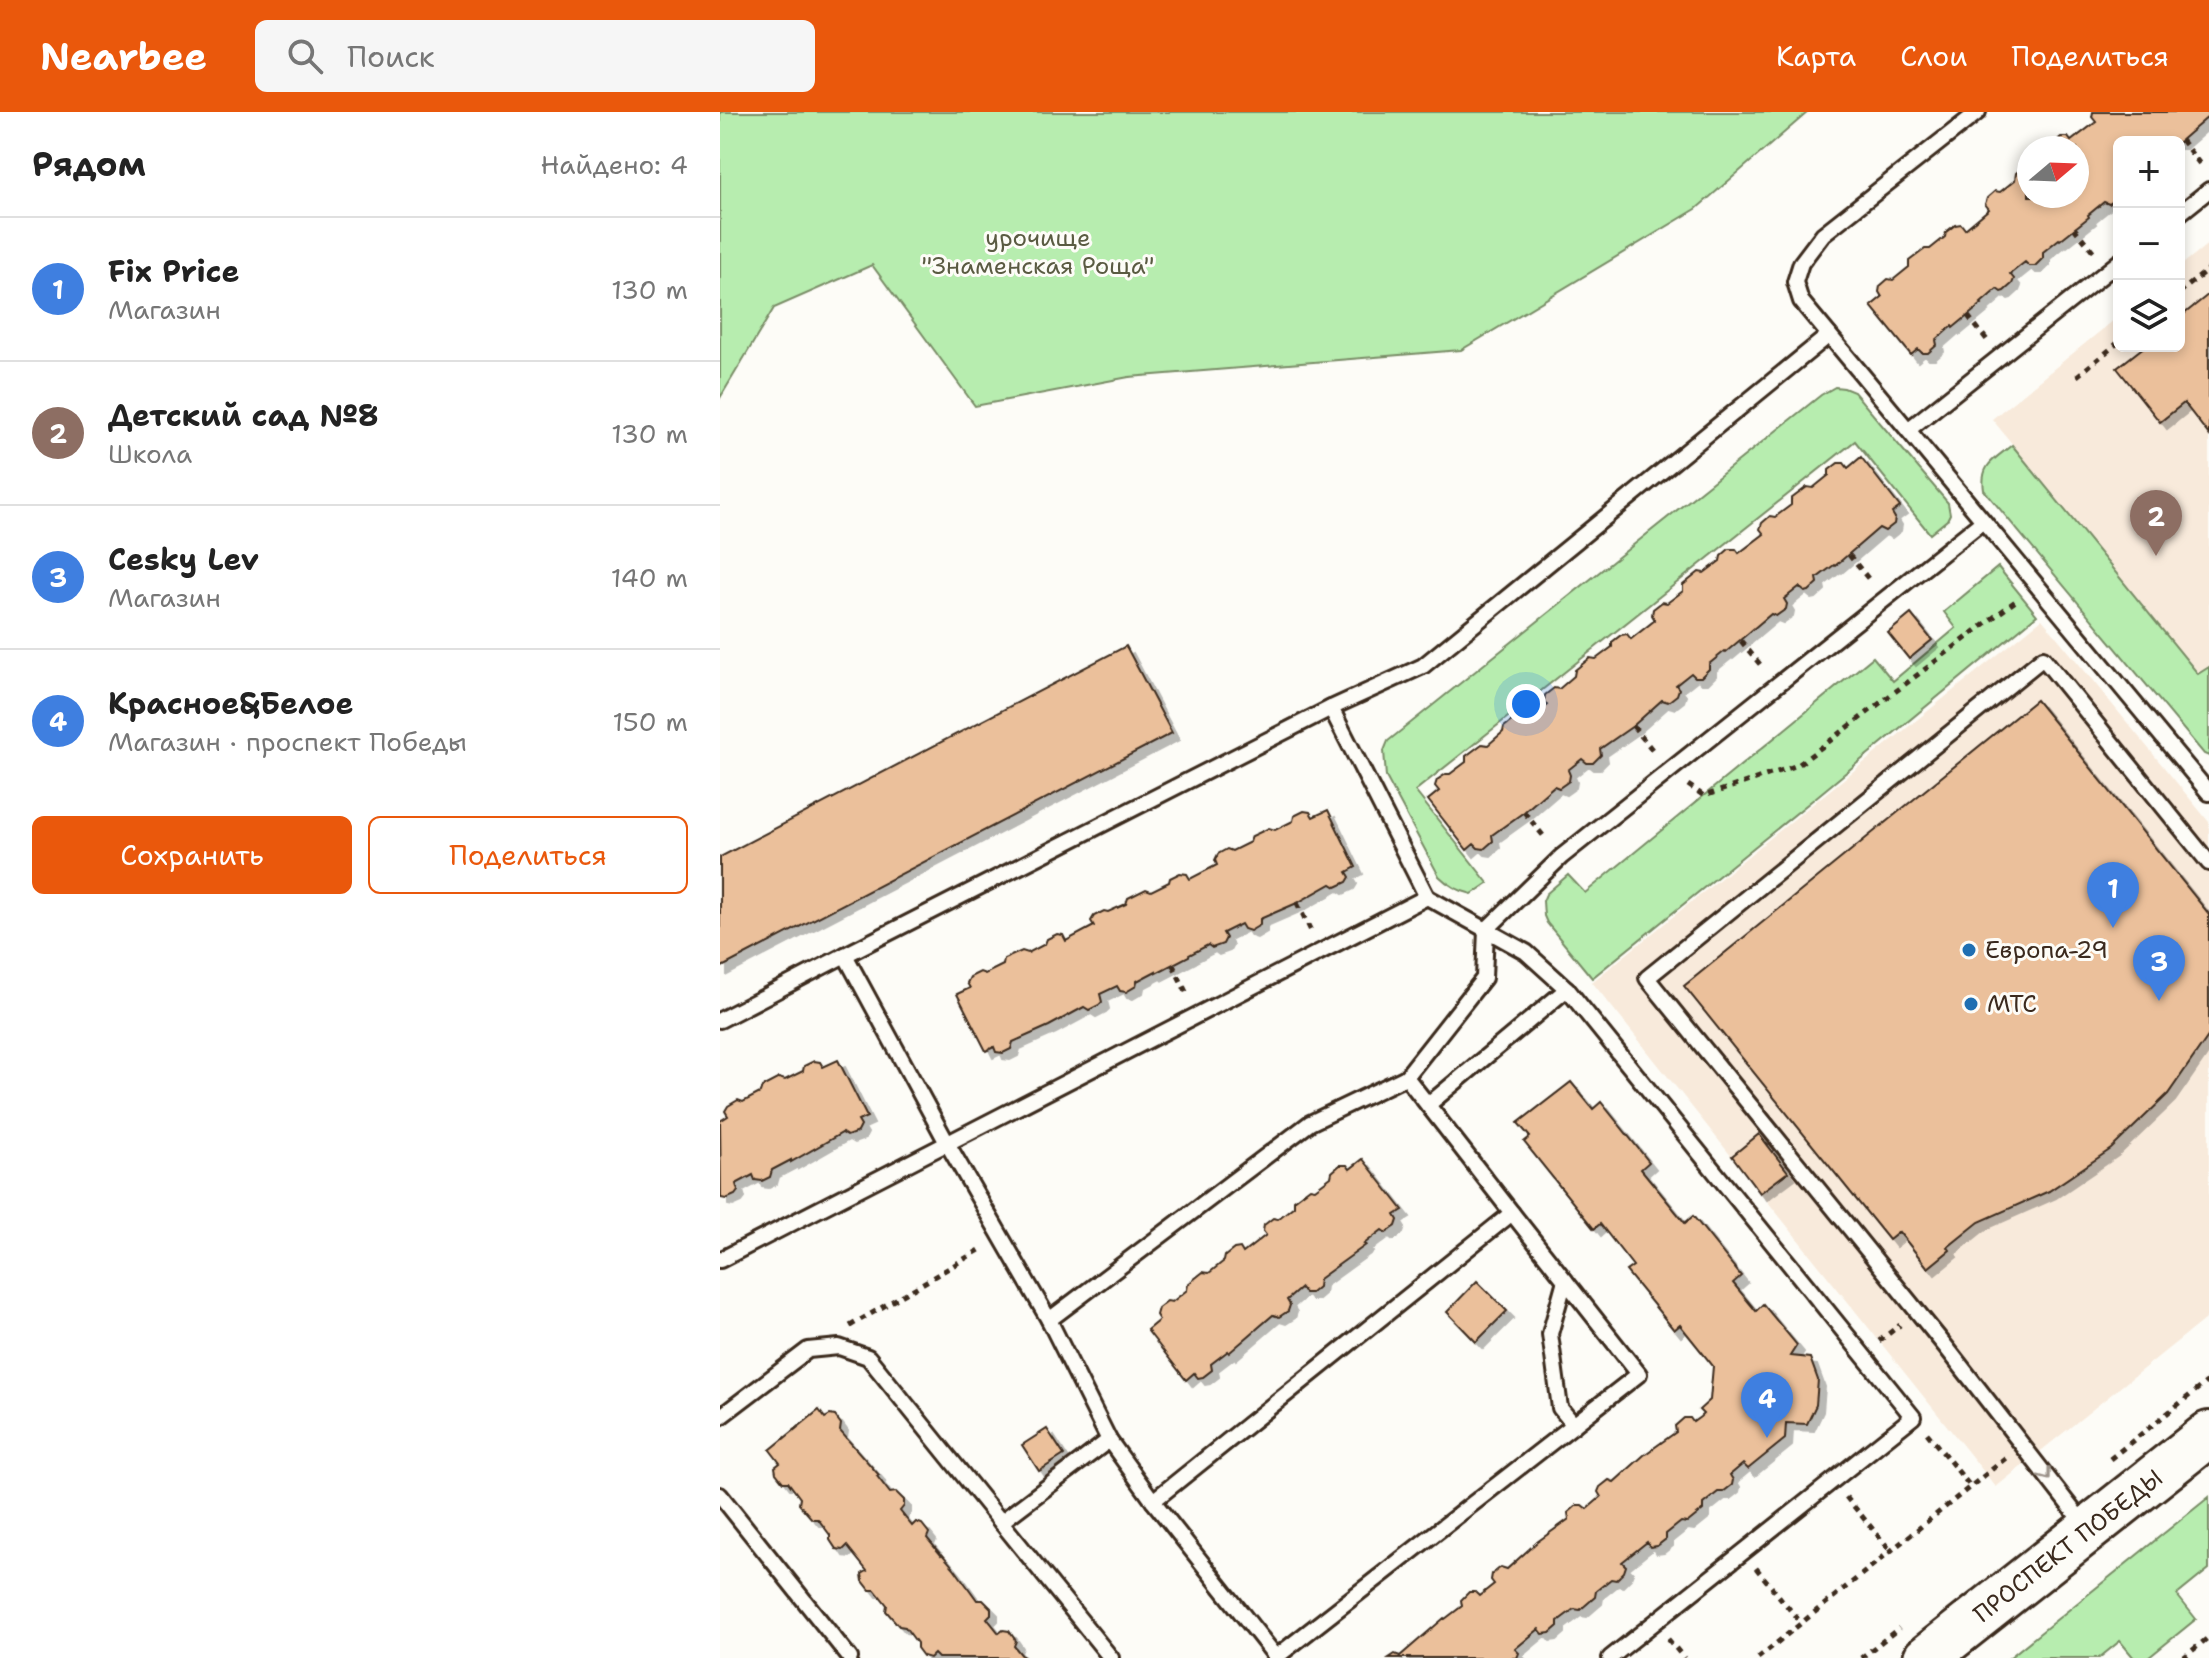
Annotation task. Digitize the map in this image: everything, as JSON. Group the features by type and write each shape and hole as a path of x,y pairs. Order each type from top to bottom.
{"main road":[{"name":"ПРОСПЕКТ ПОБЕДЫ","path":"1926,1658 2209,1434"}],"lane":[{"path":"1978,112 1823,234 1801,263 1795,282 1801,301 2209,793"},
{"path":"2185,209 2209,190"},
{"path":"1908,430 2113,267"},
{"path":"720,1020 1331,708 1423,666 1829,335"},
{"path":"1049,1320 1310,1123 1406,1077 1484,978 1486,930 1561,857 1983,521"},
{"path":"2089,1531 1917,1311 1647,978 2043,658 2209,863"},
{"path":"1331,708 1427,897 1526,952 1567,989 1913,1417 1610,1658"},
{"path":"720,1260 1427,897"},
{"path":"845,955 947,1143 1049,1320 1109,1440 1276,1658 1639,1374 1406,1077"},
{"path":"1428,1105 1567,989"},
{"path":"1153,1501 1512,1213"},
{"path":"1565,1280 1550,1334 1560,1408 1574,1425"},
{"path":"720,1417 808,1350 839,1347 868,1357 1111,1658"},
{"path":"1001,1522 1109,1440"},
{"path":"720,1495 850,1658"}],"path":[{"path":"2185,145 2209,175"},
{"path":"2074,228 2113,265"},
{"path":"2185,288 2209,269"},
{"path":"2077,376 2113,347"},
{"path":"1849,555 1884,599"},
{"path":"1633,726 1669,771 1704,796 1798,765 2037,585"},
{"path":"1741,641 1777,684"},
{"path":"1524,812 1561,857"},
{"path":"1297,903 1321,951"},
{"path":"1173,965 1197,1015"},
{"path":"827,1349 826,1341 1001,1237"},
{"path":"1863,1355 1917,1311"},
{"path":"1913,1417 1970,1486"},
{"path":"1758,1658 2022,1445"},
{"path":"1833,1481 1891,1551"},
{"path":"1743,1552 1801,1623"},
{"path":"2183,1658 2209,1637"}],"shaded area":[{"path":"2209,243 2209,667 2199,675 1992,419 2113,321 2113,352 2185,352 2185,262"},
{"path":"2042,619 2209,822 2209,1316 1996,1487 1592,982"}],"green space":[{"name":"урочище \"Знаменская Роща\"","path":"720,112 1808,112 1696,209 1461,350 1129,377 975,406 872,265 774,308 720,398"},
{"path":"1835,387 1854,392 1948,503 1950,514 1947,520 1930,534 1855,441 1415,791 1488,883 1472,894 1446,883 1439,876 1386,777 1384,751 1388,741 1821,395"},
{"path":"2012,445 2198,674 2209,667 2209,756 2204,754 1984,490 1986,468"},
{"path":"1998,567 2037,615 1592,978 1547,923 1543,901 1546,894 1568,875 1585,893 1873,657 1893,681 1956,628 1944,612"},
{"path":"2209,1497 2209,1569 2177,1595 2196,1619 2148,1658 2134,1658 2120,1641 2099,1658 2009,1658"}],"building":[{"path":"2093,112 2209,112 2209,116 2185,137 2113,136 2113,201 2109,204 2104,202 2043,252 2043,258 2035,266 2025,262 2010,274 2014,279 2012,284 2001,292 1997,289 1936,340 1937,345 1928,353 1918,349 1911,355 1871,306 1882,297 1880,286 1909,267 1909,261 1925,249 1930,249 1955,225 1961,224 1965,229 1989,209 1985,204 1987,198 2015,180 2017,172 2017,208 2089,208 2089,136 2078,136 2096,122"},
{"path":"2209,294 2209,435 2184,403 2160,422 2117,368 2137,352 2185,352 2185,313"},
{"path":"1861,457 1900,507 1892,513 1894,524 1885,531 1879,528 1817,578 1818,583 1809,591 1805,592 1799,587 1784,599 1786,609 1776,616 1771,614 1709,664 1709,669 1701,677 1691,673 1676,685 1679,689 1677,695 1668,702 1662,700 1633,726 1600,749 1601,755 1593,763 1582,759 1568,770 1569,781 1559,788 1554,786 1492,835 1493,841 1484,849 1474,844 1467,850 1428,800 1439,791 1435,786 1437,780 1466,762 1466,756 1482,744 1488,745 1513,720 1519,720 1523,725 1547,705 1545,695 1554,688 1559,689 1574,676 1575,670 1612,647 1612,642 1621,635 1627,634 1631,639 1655,620 1653,609 1683,591 1683,585 1720,561 1729,549 1736,549 1739,553 1764,534 1760,529 1762,523 1791,505 1791,499 1807,487 1813,488 1838,463 1844,463 1848,468"},
{"path":"1911,614 1932,640 1909,659 1888,633"},
{"path":"1126,646 1172,733 720,968 720,857"},
{"name":"Европа-29","path":"2036,700 2209,914 2209,1035 2168,1094 2111,1149 2049,1191 1979,1222 1928,1268 1899,1232 1889,1240 1684,986"},
{"path":"1328,810 1356,867 1347,872 1350,877 1347,882 1336,887 1331,884 1260,919 1260,925 1250,931 1241,924 1223,933 1226,938 1223,944 1212,948 1208,945 1137,981 1136,986 1126,992 1120,991 1117,986 1100,994 1102,1002 1099,1005 1089,1010 1084,1007 1013,1042 1011,1049 1003,1053 996,1052 994,1047 986,1051 957,994 970,988 967,983 970,977 1003,965 1004,959 1022,951 1028,953 1057,934 1063,935 1066,941 1094,926 1091,921 1094,916 1126,904 1128,898 1146,889 1151,891 1180,873 1187,874 1190,879 1217,865 1215,860 1218,854 1250,842 1252,836 1269,828 1275,830 1293,821 1294,816 1304,811 1310,812 1313,817"},
{"path":"838,1060 867,1117 858,1121 861,1126 858,1132 847,1136 842,1133 772,1170 770,1177 762,1181 755,1180 753,1175 736,1184 738,1191 735,1195 721,1198 720,1121 728,1116 725,1111 728,1106 760,1093 762,1087 779,1078 785,1080 803,1071 804,1066 814,1061 820,1062 823,1067"},
{"path":"1571,1082 1593,1109 1601,1102 1649,1162 1641,1169 1685,1223 1693,1216 1741,1276 1733,1283 1756,1311 1763,1304 1797,1345 1790,1356 1810,1358 1818,1380 1816,1405 1807,1424 1786,1423 1785,1439 1748,1469 1743,1464 1730,1475 1732,1485 1703,1504 1703,1510 1687,1523 1681,1522 1666,1534 1666,1539 1657,1546 1650,1547 1647,1542 1622,1562 1626,1566 1624,1572 1596,1591 1595,1597 1580,1610 1574,1609 1558,1621 1558,1626 1550,1633 1543,1634 1539,1629 1515,1649 1519,1653 1517,1658 1389,1658 1395,1654 1400,1656 1462,1606 1461,1600 1469,1592 1479,1596 1494,1584 1492,1574 1501,1567 1507,1569 1569,1519 1568,1513 1577,1505 1587,1509 1601,1497 1598,1492 1600,1487 1609,1480 1614,1482 1676,1432 1675,1426 1684,1418 1690,1418 1693,1422 1700,1417 1703,1414 1699,1410 1710,1400 1713,1366 1680,1325 1674,1330 1626,1271 1633,1266 1600,1224 1594,1229 1524,1142 1530,1137 1518,1123"},
{"path":"1759,1134 1788,1172 1760,1193 1732,1156"},
{"path":"1363,1159 1403,1210 1395,1215 1398,1220 1396,1226 1386,1233 1382,1230 1319,1279 1318,1287 1311,1293 1305,1293 1301,1288 1287,1300 1290,1305 1288,1311 1279,1317 1273,1315 1229,1353 1211,1364 1212,1370 1203,1377 1198,1378 1194,1373 1186,1380 1147,1330 1159,1320 1156,1315 1158,1308 1167,1301 1172,1302 1187,1290 1188,1284 1203,1272 1209,1273 1234,1249 1240,1248 1243,1253 1266,1235 1264,1225 1273,1218 1278,1219 1294,1206 1294,1200 1331,1177 1340,1165 1347,1165 1350,1169"},
{"path":"1477,1281 1507,1311 1476,1342 1447,1312"},
{"path":"819,1410 825,1418 835,1416 841,1424 840,1431 879,1475 890,1493 896,1492 904,1500 900,1511 912,1526 916,1522 922,1524 929,1533 927,1538 977,1600 983,1600 991,1608 987,1618 999,1633 1009,1631 1016,1641 1014,1646 1024,1658 923,1656 905,1627 899,1626 886,1611 887,1605 875,1590 870,1590 863,1581 862,1574 867,1571 847,1546 843,1550 836,1549 818,1519 812,1519 799,1504 800,1498 788,1482 783,1482 776,1473 775,1467 780,1463 770,1450"},
{"path":"1047,1429 1064,1455 1039,1471 1022,1445"}],"place":[{"name":"Детский сад №8","path":"2156,556"},
{"name":"Fix Price","path":"2113,928"},
{"name":"Европа-29","path":"1969,950"},
{"name":"Cesky Lev","path":"2159,1001"},
{"name":"МТС","path":"1971,1004"},
{"name":"Красное&Белое","path":"1767,1438"}]}
